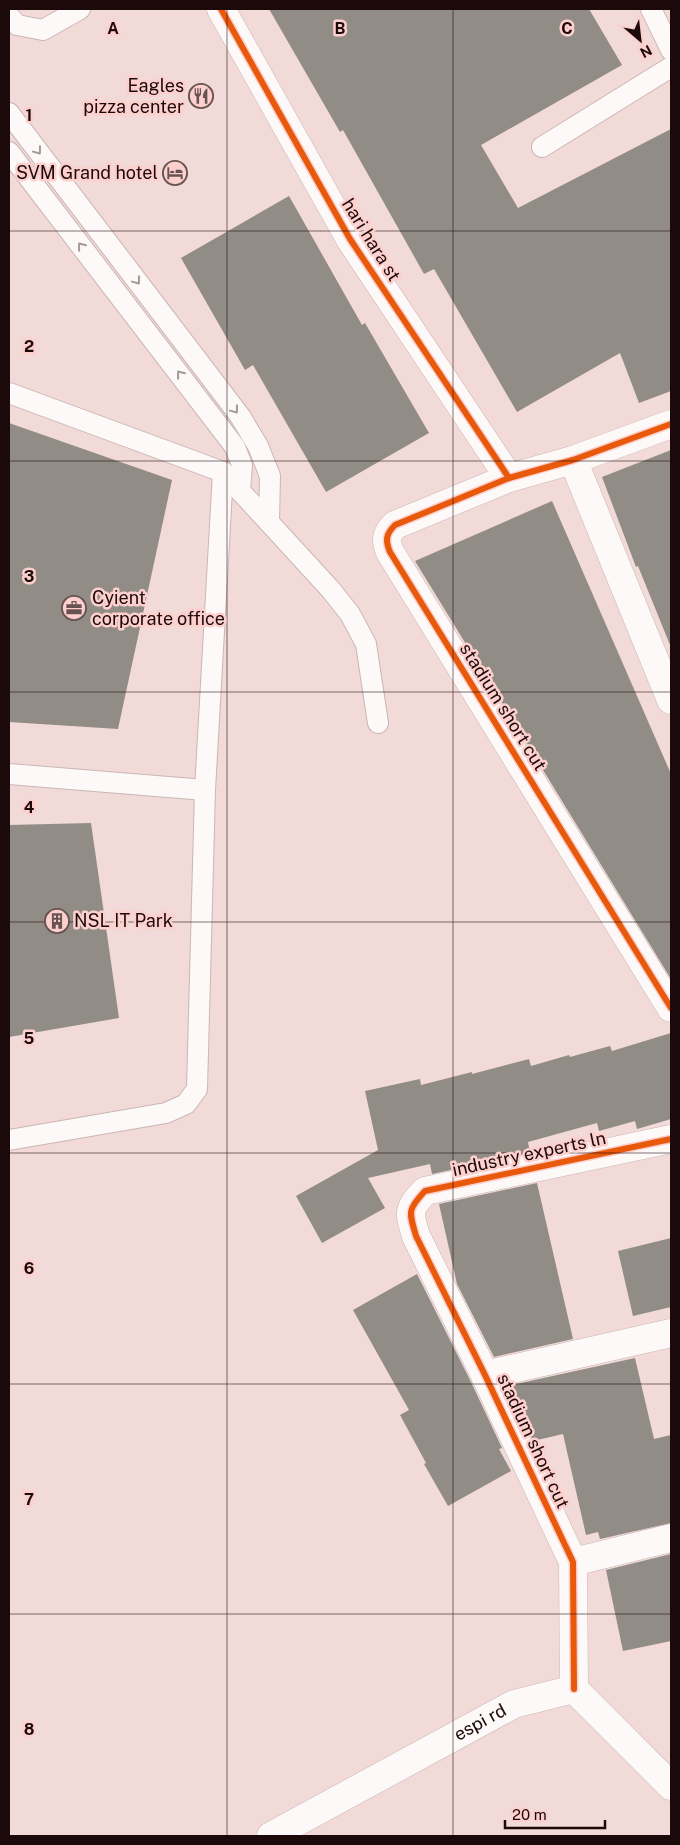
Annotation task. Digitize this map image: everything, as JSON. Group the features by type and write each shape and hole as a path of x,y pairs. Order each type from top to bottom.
{"street":[{"name":"hari hara st","path":"221,9 350,239 509,478"},
{"path":"509,478 573,460 671,424"},
{"path":"573,460 671,700"},
{"name":"stadium short cut","path":"509,478 395,525 387,533 386,542 395,561 671,1008"},
{"name":"industry experts ln","path":"411,1218 412,1205 425,1191 671,1139"},
{"name":"stadium short cut","path":"411,1218 416,1236 574,1562 574,1689"},
{"path":"485,1375 671,1332"},
{"path":"574,1562 671,1538"},
{"path":"574,1689 671,1786"},
{"name":"espi rd","path":"271,1836 514,1704 574,1689"}],"lane":[{"path":"9,16 16,25 43,30 80,9"},
{"path":"651,9 671,50"},
{"path":"542,147 671,67"},
{"path":"9,113 240,416 258,446 270,476 269,522"},
{"path":"9,152 235,447 242,465 240,491"},
{"path":"9,393 223,472 331,590 350,614 366,644 378,723"},
{"path":"9,1140 166,1113 186,1104 197,1089 205,790 223,472"},
{"path":"9,774 205,790"}],"building":[{"path":"269,9 589,9 622,65 481,145 518,208 671,129 671,391 639,403 620,353 517,412 434,269 424,274 343,130 340,132"},
{"path":"289,196 362,325 365,323 429,433 326,492 253,365 245,370 181,258"},
{"path":"9,423 172,480 118,729 9,722"},
{"path":"671,450 670,645 638,566 636,567 602,477"},
{"path":"552,501 671,774 671,979 415,561"},
{"name":"NSL IT Park","path":"91,823 119,1018 9,1037 9,825"},
{"path":"671,1033 671,1119 637,1129 635,1121 599,1131 597,1123 528,1142 530,1153 432,1174 430,1164 368,1178 385,1208 322,1243 296,1196 378,1150 365,1091 420,1079 421,1085 529,1059 531,1066 610,1046 612,1051"},
{"path":"537,1183 573,1339 494,1357 457,1284 439,1204"},
{"path":"671,1238 671,1307 633,1316 618,1251"},
{"path":"417,1274 471,1382 502,1448 499,1449 511,1471 448,1506 424,1464 426,1463 400,1415 409,1410 353,1310"},
{"path":"635,1358 654,1439 671,1435 671,1523 600,1539 598,1532 586,1535 563,1434 533,1441 507,1386"},
{"path":"671,1554 671,1641 623,1651 606,1570"}],"cycle path":[{"path":"221,9 350,239 509,478"},
{"path":"671,424 573,460 509,478 395,525 388,534 387,541 390,552 671,1008"},
{"path":"574,1689 573,1562 485,1375 416,1236 411,1212 412,1207 425,1191 671,1139"}],"place":[{"name":"Eagles pizza center","path":"201,96"},
{"name":"SVM Grand hotel","path":"175,173"},
{"name":"Cyient corporate office","path":"74,608"},
{"name":"NSL IT Park","path":"57,921"}]}
